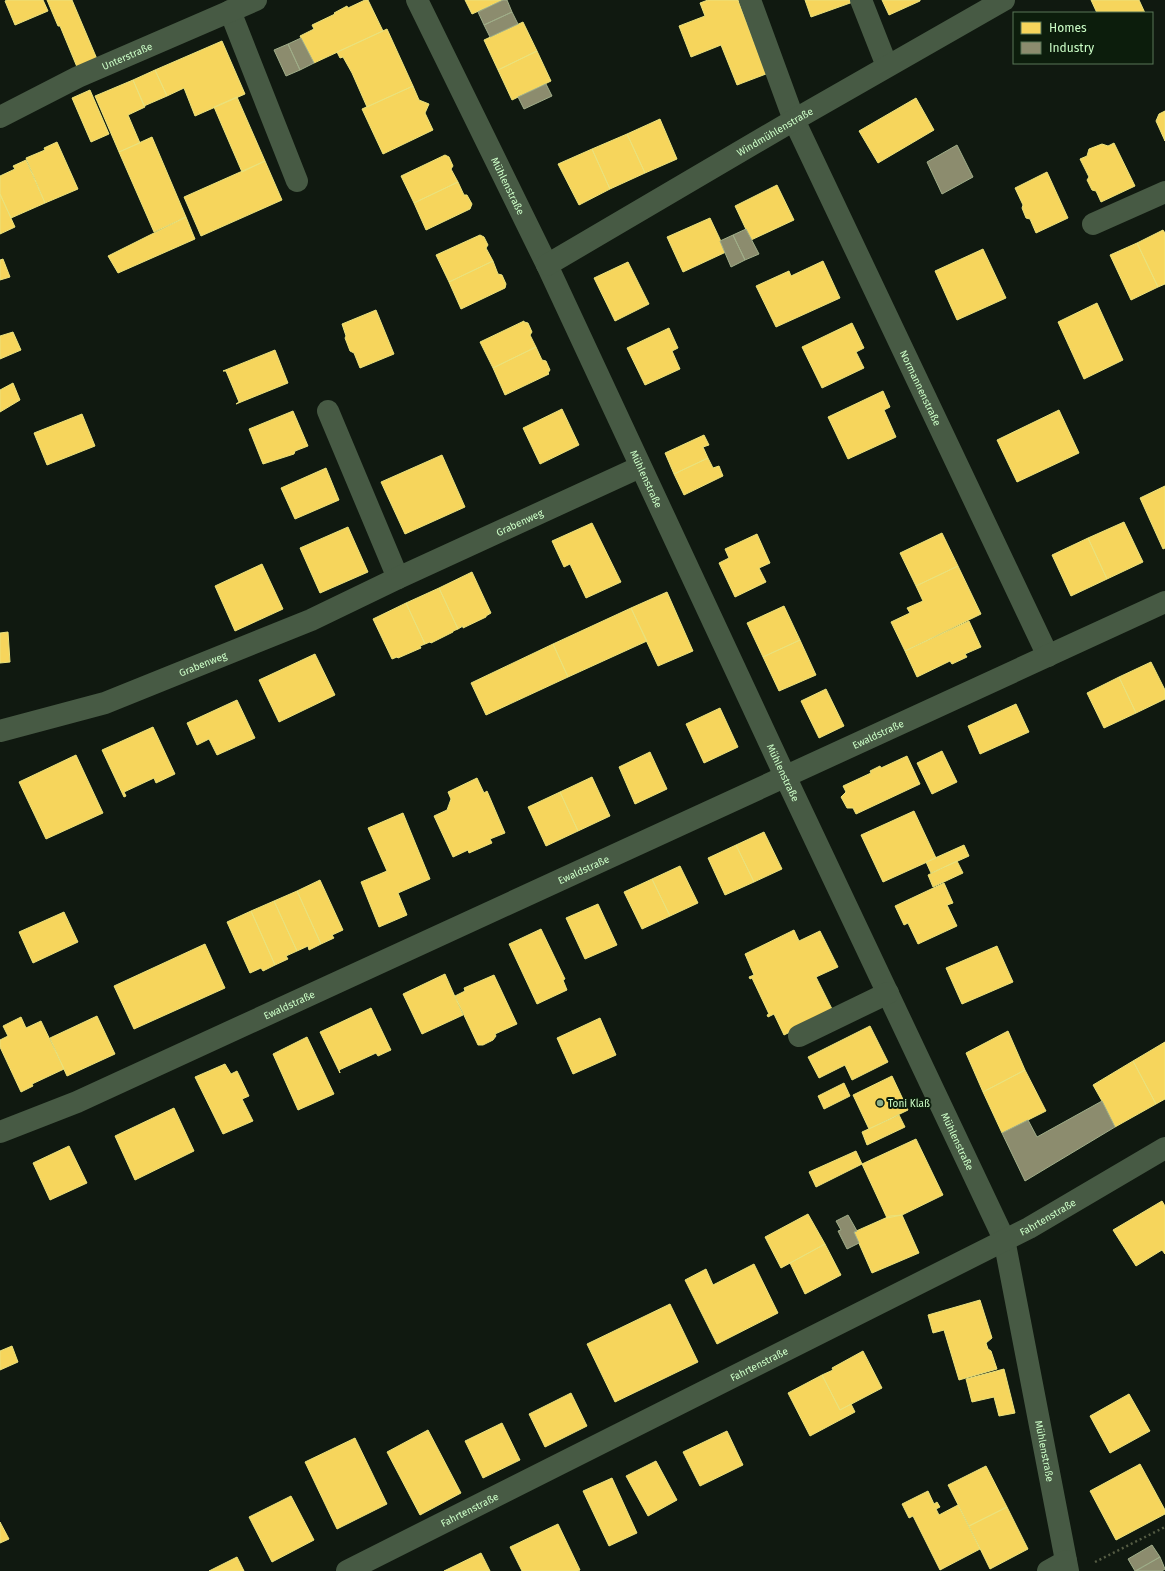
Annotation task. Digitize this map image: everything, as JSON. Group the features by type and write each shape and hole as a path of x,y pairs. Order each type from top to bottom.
{"street":[{"name":"Unterstraße","path":"0,117 78,77 256,0"},
{"name":"Mühlenstraße","path":"417,0 547,265 640,467 1004,1239 1061,1568"},
{"name":"Normannenstraße","path":"750,0 794,120 1048,656"},
{"path":"861,0 888,66"},
{"name":"Windmühlenstraße","path":"547,265 794,120 1004,0"},
{"path":"230,11 297,181"},
{"path":"1093,224 1165,192"},
{"path":"328,411 398,578"},
{"name":"Grabenweg","path":"0,731 106,703 311,620 398,578 640,467"},
{"name":"Ewaldstraße","path":"0,1132 77,1102 1165,602"},
{"path":"799,1036 888,993"},
{"name":"Fahrtenstraße","path":"347,1571 1004,1239 1029,1228 1165,1148"}],"path":[{"path":"1090,1564 1165,1527"}],"building: Homes":[{"path":"43,0 48,11 15,25 5,1"},
{"path":"47,0 72,0 97,59 77,67 60,26 58,26"},
{"path":"368,0 383,31 314,63 300,36 314,29 312,25 335,14 334,13 347,6 348,8"},
{"path":"465,0 503,0 472,14"},
{"path":"708,0 738,0 766,74 737,85 721,45 691,57 679,26 705,16 700,3"},
{"path":"805,0 852,0 853,2 811,17"},
{"path":"882,0 920,0 920,1 889,15"},
{"path":"1091,0 1139,0 1145,12 1097,12"},
{"path":"523,22 537,51 498,70 484,40"},
{"path":"387,29 413,86 367,107 352,73 343,57 340,58 337,52"},
{"path":"222,41 245,94 195,116 184,88 167,96 155,70"},
{"path":"537,51 551,81 512,100 498,70"},
{"path":"155,70 167,96 144,106 133,80"},
{"path":"133,80 145,107 128,115 140,143 119,152 95,96"},
{"path":"413,86 419,100 429,104 425,113 433,130 383,154 362,109"},
{"path":"90,90 109,134 91,142 72,98"},
{"path":"237,97 265,161 242,172 214,107"},
{"path":"916,98 934,130 878,163 859,131"},
{"path":"1165,111 1165,141 1156,121 1159,114"},
{"path":"660,119 677,159 645,173 627,134"},
{"path":"627,134 645,173 610,189 592,149"},
{"path":"152,137 186,217 154,232 119,152"},
{"path":"57,142 78,189 45,203 26,158 45,150 44,148"},
{"path":"1114,143 1135,186 1101,202 1096,191 1092,190 1087,180 1089,177 1080,159 1087,156 1089,149 1102,144 1108,146"},
{"path":"592,149 610,189 579,205 558,164"},
{"path":"445,155 449,157 453,166 451,169 458,182 414,203 401,176"},
{"path":"26,160 45,203 11,218 0,194 0,176 15,169 13,166"},
{"path":"265,161 282,200 201,236 184,197"},
{"path":"1047,172 1068,218 1036,233 1030,219 1026,218 1022,208 1023,205 1015,188"},
{"path":"458,182 464,195 467,195 472,204 470,209 426,230 414,203"},
{"path":"777,185 794,220 751,240 735,206"},
{"path":"0,194 15,227 0,234"},
{"path":"186,217 195,239 118,273 108,256"},
{"path":"710,218 726,252 683,272 667,237"},
{"path":"1163,230 1165,233 1165,284 1158,287 1137,243"},
{"path":"480,235 484,237 488,245 486,248 493,261 449,282 436,255"},
{"path":"1137,243 1158,287 1131,300 1110,255"},
{"path":"983,249 1006,298 957,320 935,271"},
{"path":"3,259 10,277 0,280 0,260"},
{"path":"493,261 498,274 502,275 506,284 505,288 461,309 449,282"},
{"path":"823,261 840,298 776,327 756,286 789,271 791,276"},
{"path":"628,262 649,304 615,321 594,278"},
{"path":"1097,303 1123,360 1084,379 1058,322"},
{"path":"376,310 394,354 360,368 354,353 350,351 342,324"},
{"path":"524,321 528,323 532,332 530,335 536,347 493,368 480,342"},
{"path":"852,323 864,348 856,352 864,368 822,388 802,347"},
{"path":"669,328 678,348 672,351 680,369 645,385 627,348"},
{"path":"13,332 21,350 0,359 0,336"},
{"path":"536,347 542,360 546,361 550,370 548,373 549,374 505,395 493,368"},
{"path":"275,350 288,383 236,404 239,402 226,371 223,371"},
{"path":"13,383 20,400 0,412 0,390"},
{"path":"883,391 890,407 884,410 896,437 848,459 828,417"},
{"path":"562,409 579,445 540,464 523,428"},
{"path":"1059,410 1079,453 1017,482 997,440"},
{"path":"293,411 308,446 295,451 294,454 263,464 249,429"},
{"path":"82,414 95,446 47,465 34,433"},
{"path":"704,435 709,445 703,447 708,458 674,474 665,453"},
{"path":"442,455 465,507 405,534 381,482"},
{"path":"708,458 713,468 719,466 723,476 684,495 674,474"},
{"path":"326,468 339,500 295,519 281,488"},
{"path":"1165,486 1165,548 1163,549 1140,498"},
{"path":"1124,522 1143,562 1107,579 1088,538"},
{"path":"592,523 621,582 586,598 570,564 564,567 552,541"},
{"path":"348,527 368,572 320,593 300,548"},
{"path":"942,533 958,566 916,586 900,553"},
{"path":"757,534 770,563 759,568 766,582 735,597 719,563 729,558 725,549"},
{"path":"1088,538 1107,579 1071,596 1052,555"},
{"path":"262,564 283,609 235,631 215,586"},
{"path":"958,566 981,614 905,651 891,622 910,613 907,608 923,601 916,586"},
{"path":"472,572 491,613 486,617 458,629 439,588"},
{"path":"439,588 458,629 431,643 425,644 406,603"},
{"path":"667,592 693,651 658,666 631,608"},
{"path":"406,603 425,644 420,646 421,648 392,659 373,619"},
{"path":"784,606 800,640 763,657 747,623"},
{"path":"631,608 647,641 568,677 553,644"},
{"path":"969,621 981,647 965,654 967,657 952,664 950,661 917,677 905,651"},
{"path":"8,632 10,662 0,663 0,633"},
{"path":"800,640 816,675 779,691 763,657"},
{"path":"553,644 568,677 486,715 471,683"},
{"path":"315,654 335,695 279,722 259,680"},
{"path":"1151,662 1165,690 1165,699 1136,713 1119,677"},
{"path":"1119,677 1136,713 1104,728 1087,693"},
{"path":"826,689 844,726 819,738 801,701"},
{"path":"237,700 255,738 217,755 209,739 197,745 187,723"},
{"path":"1016,704 1029,732 980,754 968,726"},
{"path":"720,708 738,747 704,763 686,724"},
{"path":"153,727 175,774 156,783 154,778 124,792 126,796 124,797 102,750"},
{"path":"942,751 957,782 932,794 917,763"},
{"path":"650,752 667,789 635,804 619,767"},
{"path":"76,755 103,813 46,839 19,782"},
{"path":"907,756 920,784 856,814 853,808 847,808 841,797 846,792 843,786 871,773 870,771 880,766 881,768"},
{"path":"592,777 610,816 578,831 560,792"},
{"path":"477,778 484,793 487,791 505,833 490,839 492,843 469,853 468,850 453,857 434,816 447,810 451,799 448,792"},
{"path":"560,792 578,831 546,846 528,807"},
{"path":"914,811 936,858 883,882 861,835"},
{"path":"403,813 430,879 398,893 407,915 379,927 361,882 387,871 368,828"},
{"path":"764,832 782,869 754,882 736,845"},
{"path":"736,845 754,882 725,895 708,858"},
{"path":"964,845 969,856 931,873 926,862"},
{"path":"957,861 963,873 933,887 928,875"},
{"path":"680,866 698,903 670,916 652,879"},
{"path":"652,879 670,916 642,929 624,892"},
{"path":"320,880 343,930 332,935 334,938 321,944 297,891"},
{"path":"944,883 953,903 947,905 957,926 918,944 908,923 904,925 895,906"},
{"path":"297,891 321,944 309,950 308,946 297,951 274,901"},
{"path":"274,901 297,951 286,956 288,959 275,965 251,911"},
{"path":"598,904 617,945 585,959 566,918"},
{"path":"251,911 275,965 263,971 261,968 250,973 227,922"},
{"path":"64,912 78,942 33,963 19,932"},
{"path":"541,929 565,979 563,980 567,990 537,1004 509,944"},
{"path":"794,930 799,941 820,931 838,967 816,977 833,1011 784,1035 774,1014 768,1017 767,1015 769,1014 752,978 750,979 749,977 754,975 745,954"},
{"path":"205,944 225,988 134,1029 114,986"},
{"path":"997,946 1013,982 962,1004 946,968"},
{"path":"445,974 463,1015 422,1034 403,994"},
{"path":"494,975 517,1024 495,1034 496,1036 493,1040 483,1045 478,1045 455,996 465,991 464,988"},
{"path":"371,1008 391,1050 378,1056 376,1053 339,1070 340,1073 320,1032"},
{"path":"97,1016 115,1054 67,1076 50,1038"},
{"path":"21,1017 26,1028 41,1021 64,1069 32,1084 33,1086 21,1092 0,1047 0,1040 8,1036 3,1026"},
{"path":"600,1018 616,1055 573,1074 557,1038"},
{"path":"870,1026 888,1062 852,1080 845,1065 819,1078 808,1057"},
{"path":"1008,1031 1025,1070 983,1092 966,1053"},
{"path":"307,1037 334,1094 298,1110 273,1054"},
{"path":"1165,1042 1165,1099 1156,1104 1133,1061"},
{"path":"1133,1061 1156,1104 1115,1127 1093,1085"},
{"path":"225,1064 231,1074 237,1071 249,1096 242,1099 253,1121 223,1134 195,1077"},
{"path":"1025,1070 1046,1111 1002,1133 983,1092"},
{"name":"Toni Klaß","path":"892,1076 908,1110 869,1129 853,1095"},
{"path":"844,1083 850,1096 824,1109 818,1096"},
{"path":"174,1108 194,1151 135,1180 115,1136"},
{"path":"899,1115 905,1127 867,1145 862,1132"},
{"path":"916,1139 943,1195 902,1215 887,1218 862,1164"},
{"path":"69,1146 87,1183 50,1200 33,1163"},
{"path":"856,1151 862,1164 816,1187 809,1172"},
{"path":"1162,1201 1165,1206 1165,1254 1162,1250 1136,1266 1113,1230"},
{"path":"808,1214 825,1244 781,1268 765,1237"},
{"path":"902,1215 919,1253 872,1273 854,1232 890,1216"},
{"path":"825,1244 841,1275 805,1294 790,1263"},
{"path":"754,1264 778,1313 717,1344 685,1280 706,1269 713,1285"},
{"path":"980,1300 992,1338 986,1343 988,1349 991,1351 997,1369 959,1380 944,1330 933,1333 928,1315"},
{"path":"670,1304 698,1362 615,1402 587,1344"},
{"path":"12,1346 18,1362 0,1370 0,1351"},
{"path":"863,1351 882,1388 840,1410 822,1375 833,1370 832,1368"},
{"path":"1004,1369 1015,1413 999,1416 994,1397 972,1402 966,1379"},
{"path":"822,1375 840,1410 851,1404 855,1412 810,1436 788,1393"},
{"path":"571,1393 587,1426 545,1447 529,1414"},
{"path":"1129,1394 1150,1431 1110,1453 1090,1416"},
{"path":"502,1423 520,1460 483,1478 465,1441"},
{"path":"428,1430 461,1493 420,1515 387,1452"},
{"path":"727,1431 743,1465 700,1486 683,1452"},
{"path":"355,1438 387,1504 337,1529 305,1462"},
{"path":"656,1461 677,1500 648,1516 626,1476"},
{"path":"1140,1464 1165,1510 1165,1514 1116,1540 1090,1491"},
{"path":"986,1466 1007,1507 969,1526 948,1485"},
{"path":"612,1478 637,1533 609,1546 583,1491"},
{"path":"928,1491 934,1504 937,1502 940,1507 936,1509 939,1515 958,1505 980,1549 940,1570 913,1516 909,1518 902,1504"},
{"path":"291,1496 314,1540 272,1562 249,1517"},
{"path":"1007,1507 1028,1549 990,1569 969,1526"},
{"path":"0,1522 9,1539 0,1543"},
{"path":"558,1524 580,1570 522,1571 510,1547"},
{"path":"481,1553 490,1571 444,1571"},
{"path":"237,1557 244,1571 209,1571"}],"building: Industry":[{"path":"503,0 507,0 512,12 484,25 478,12"},
{"path":"512,12 518,24 490,37 484,25"},
{"path":"301,38 314,63 300,70 288,44"},
{"path":"288,44 300,70 286,76 274,50"},
{"path":"546,84 552,96 524,109 518,97"},
{"path":"957,145 973,177 942,194 927,162"},
{"path":"746,229 759,254 745,260 733,235"},
{"path":"733,235 745,260 731,267 720,241"},
{"path":"1102,1101 1115,1127 1025,1181 1002,1133 1028,1120 1037,1137"},
{"path":"848,1215 857,1231 854,1232 859,1243 847,1249 838,1231 841,1230 836,1221"},
{"path":"1152,1545 1160,1557 1135,1571 1128,1559"},
{"path":"1160,1557 1165,1569 1162,1571 1136,1571"}],"place":[{"name":"Toni Klaß","path":"880,1103"}]}
